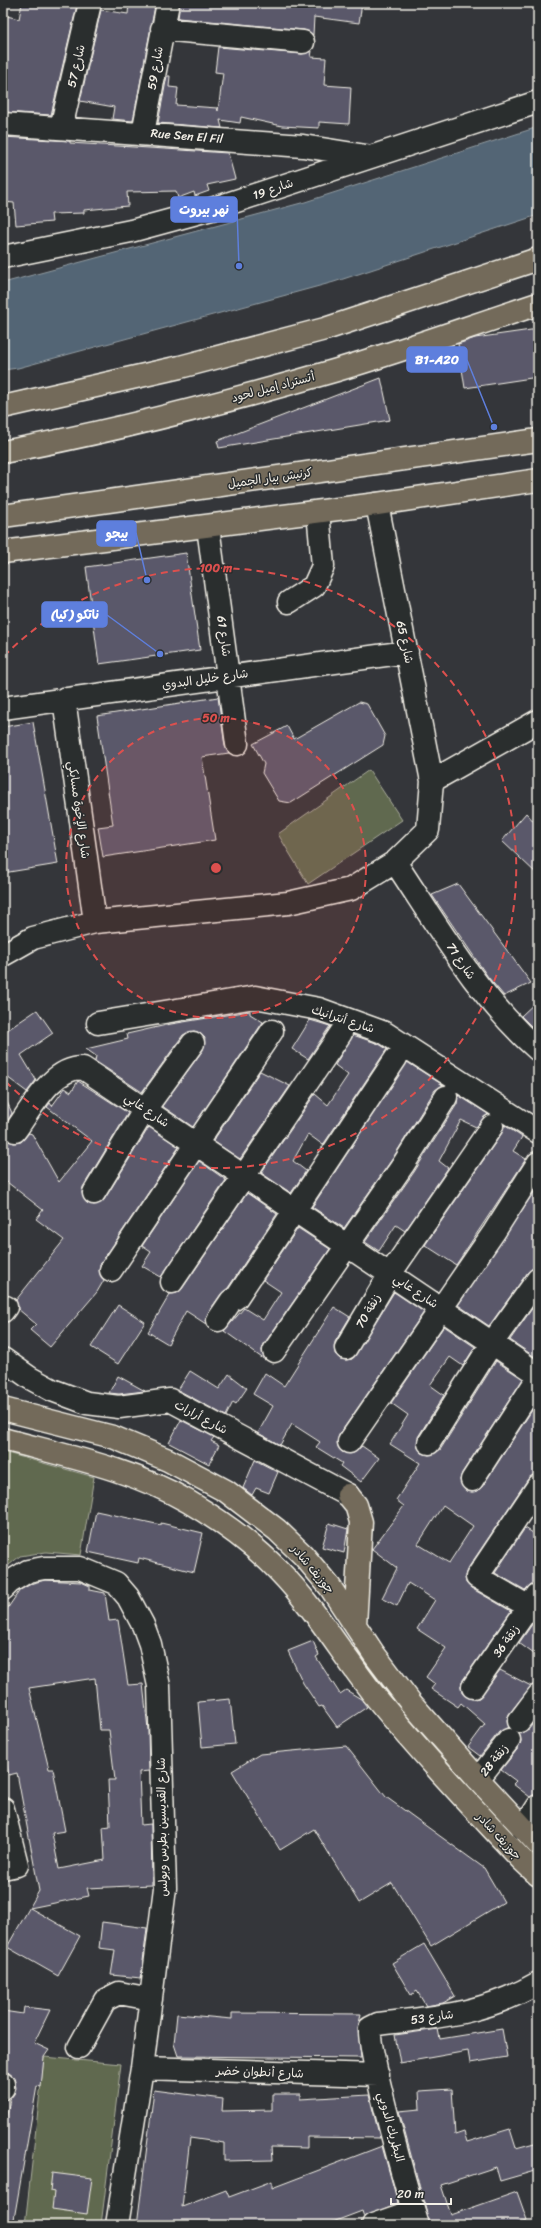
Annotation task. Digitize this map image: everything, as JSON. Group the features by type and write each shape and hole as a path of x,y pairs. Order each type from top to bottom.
{"highway":[{"path":"3,407 180,367 325,329 538,259"},
{"name":"أتستراد إميل لحود","path":"3,452 92,434 196,409 338,369 538,304"},
{"name":"كرنيش بيار الجميل","path":"3,516 538,440"},
{"path":"3,552 208,527 538,480"},
{"name":"جوزيف شادر","path":"3,1409 113,1437 168,1460 226,1491 277,1530 302,1555 330,1588 374,1654 412,1703 531,1837"},
{"name":"جوزيف شادر","path":"3,1439 96,1464 138,1478 188,1502 260,1552 298,1593 404,1732 499,1836 538,1875"},
{"path":"348,1495 356,1505 362,1522 355,1625"}],"street":[{"name":"شارع 57","path":"61,128 90,3"},
{"name":"شارع 59","path":"143,133 168,3"},
{"path":"162,29 303,42"},
{"name":"شارع 19","path":"3,257 131,231 212,210 369,156 538,102"},
{"name":"Rue Sen El Fil","path":"3,124 143,133 303,146 369,156"},
{"name":"شارع 65","path":"3,955 33,938 94,922 288,903 351,889 395,862 428,830 432,781 408,652 377,504"},
{"path":"289,602 314,586 323,566 318,512"},
{"name":"شارع 61","path":"208,527 229,675 237,744"},
{"name":"شارع خليل البدوي","path":"3,708 229,675 408,652"},
{"name":"شارع الإخوة مسابكي","path":"64,699 94,922"},
{"path":"432,781 538,721"},
{"name":"شارع 71","path":"395,862 476,984 507,1021 538,1050"},
{"name":"شارع أنترانيك","path":"98,1023 255,997 319,1009 385,1033 538,1132"},
{"path":"111,1270 272,1031"},
{"path":"172,1282 341,1033"},
{"path":"94,1193 145,1109 193,1043"},
{"path":"218,1320 231,1301 237,1297 396,1058"},
{"name":"شارع غابي","path":"15,1131 59,1075 71,1069 83,1068 295,1209 538,1374"},
{"path":"274,1351 403,1165 446,1097"},
{"name":"زنقة 70","path":"346,1348 390,1274 492,1126"},
{"path":"349,1442 440,1308 494,1232 538,1163"},
{"path":"429,1443 492,1343 538,1278"},
{"name":"شارع أرارات","path":"3,1359 30,1378 52,1390 87,1403 119,1407 170,1400 348,1495"},
{"path":"472,1480 538,1378"},
{"path":"535,1604 477,1577 538,1486"},
{"name":"شارع القديسين بطرس وبولس","path":"3,1589 10,1582 28,1571 44,1568 80,1568 116,1584 128,1597 143,1625 150,1644 159,1686 165,1888 142,2068 118,2225"},
{"name":"زنقة 36","path":"473,1687 535,1604"},
{"path":"519,1721 538,1696"},
{"name":"زنقة 28","path":"478,1779 509,1740"},
{"path":"531,1837 538,1806"},
{"path":"3,1809 17,1865 3,1868"},
{"name":"شارع 53","path":"378,2076 368,2036 370,2028 375,2024 442,2016 495,2005 538,1983"},
{"path":"79,2047 105,2000 119,1993 151,1999"},
{"name":"شارع أنطوان خضر","path":"142,2068 378,2076"},
{"name":"البطريك الدويي","path":"378,2076 416,2218"},
{"path":"373,2225 416,2218"}],"green space":[{"path":"369,770 402,820 308,884 278,834"},
{"path":"3,1452 94,1477 81,1555 46,1552 20,1556 3,1570"},
{"path":"44,2057 121,2064 101,2225 25,2225"}],"water":[{"path":"538,127 538,215 334,282 18,368 3,370 3,283 305,202"}],"building":[{"path":"22,3 39,6 40,3 77,5 51,115 3,112 3,15 19,19"},
{"path":"129,3 155,6 133,121 112,119 114,107 80,101 101,10 128,14"},
{"path":"180,3 362,3 359,23 314,17 313,35 304,30 178,18"},
{"path":"218,47 302,54 312,51 311,57 326,58 324,85 351,87 349,124 319,122 319,128 282,126 241,117 240,123 220,120 222,128 158,123 167,76 170,76 169,87 178,88 176,105 217,108 218,111 223,73 215,72"},
{"path":"3,137 70,141 70,143 228,153 235,179 207,185 209,191 195,196 194,192 178,198 176,191 127,192 128,206 84,210 84,213 51,214 52,222 16,225 14,203 3,202"},
{"path":"538,329 538,377 465,388 458,344 475,338"},
{"path":"381,378 390,420 219,448 217,441"},
{"path":"186,553 200,650 99,664 86,567"},
{"path":"218,697 225,746 229,753 202,757 215,840 103,857 98,827 113,825 97,716"},
{"path":"359,702 367,704 385,736 383,745 291,803 279,801 262,773 264,764 253,744 287,726 294,739"},
{"path":"33,722 58,864 3,873 3,727"},
{"path":"526,813 538,826 538,875 502,841"},
{"path":"458,884 531,983 504,996 488,977 432,895"},
{"path":"538,1000 538,1033 521,1016"},
{"path":"37,1010 53,1033 21,1055 36,1080 27,1092 3,1074 3,1033"},
{"path":"250,1011 250,1014 263,1022 193,1127 162,1106 203,1050 205,1038 200,1033 194,1031 183,1035 142,1092 95,1061 96,1056 86,1049 128,1039 127,1034 171,1024"},
{"path":"310,1020 330,1026 308,1059 292,1049"},
{"path":"353,1035 379,1044 387,1049 323,1145 308,1134 293,1161 306,1171 291,1193 261,1173 315,1094 328,1105 348,1075 335,1065"},
{"path":"407,1062 443,1085 435,1090 393,1158 344,1228 312,1207"},
{"path":"260,1071 290,1086 240,1159 213,1141"},
{"path":"78,1081 128,1113 83,1187 82,1193 87,1203 94,1205 104,1200 149,1127 179,1147 101,1263 99,1270 104,1280 97,1292 50,1347 30,1330 36,1324 18,1309 16,1300 64,1240 36,1219 43,1210 3,1179 3,1133 8,1141 14,1143 21,1142 29,1133 32,1134 59,1182 92,1141 47,1107 50,1103 52,1106 65,1088 71,1092"},
{"path":"3,1093 12,1113 3,1129"},
{"path":"458,1095 488,1114 476,1127 461,1120 439,1161 448,1168 405,1231 396,1225 379,1251 365,1242 414,1172 457,1104"},
{"path":"504,1125 522,1137 513,1151 526,1159 456,1265 425,1245 502,1133"},
{"path":"199,1161 226,1180 161,1277 142,1266 151,1252 142,1246"},
{"path":"538,1186 538,1267 528,1272 489,1326 458,1305"},
{"path":"247,1193 277,1214 228,1288 221,1294 208,1313 206,1324 186,1311 168,1344 148,1332 170,1294 177,1293 182,1289"},
{"path":"298,1228 330,1249 264,1344 262,1350 265,1360 224,1331 244,1308 263,1320 281,1292 263,1280"},
{"path":"394,1292 424,1312 339,1435 338,1447 342,1452 354,1453 362,1446 379,1458 361,1482 340,1466 342,1463 316,1447 320,1442 292,1424 280,1445 258,1433 273,1406 253,1394 265,1373 284,1386 334,1307 350,1317 335,1342 335,1354 340,1359 352,1359"},
{"path":"538,1300 538,1359 510,1340"},
{"path":"118,1305 145,1322 118,1364 91,1347"},
{"path":"444,1326 475,1347 463,1366 450,1357 430,1385 444,1395 418,1437 418,1448 422,1453 429,1455 440,1450 496,1361 523,1379 462,1473 460,1480 465,1490 472,1492 482,1487 538,1401 538,1474 528,1479 467,1570 465,1576 466,1583 471,1588 511,1611 463,1680 461,1686 462,1693 472,1699 479,1698 500,1670 531,1686 509,1714 507,1720 509,1728 499,1732 480,1756 468,1747 485,1724 461,1703 458,1707 431,1689 435,1684 426,1677 446,1648 417,1629 435,1600 408,1583 397,1606 382,1598 397,1568 372,1549 404,1506 396,1500 420,1463 390,1444 408,1415 391,1403","holes":["443,1505 473,1526 449,1563 418,1544"]},
{"path":"190,1371 219,1389 229,1374 247,1388 236,1404 233,1402 226,1416 178,1390"},
{"path":"118,1376 145,1391 119,1394 109,1393"},
{"path":"181,1420 214,1437 211,1441 219,1445 209,1464 169,1443"},
{"path":"255,1460 278,1472 269,1493 256,1488 252,1495 243,1488"},
{"path":"96,1511 161,1525 161,1523 203,1533 194,1572 139,1558 138,1563 88,1552"},
{"path":"329,1523 348,1529 344,1553 322,1547"},
{"path":"525,1528 538,1536 538,1582 531,1584 525,1590 495,1573"},
{"path":"45,1580 81,1582 90,1586 90,1590 105,1593 109,1621 118,1620 128,1685 143,1684 148,1729 149,1771 139,1772 141,1825 151,1824 152,1885 87,1888 89,1896 30,1908 80,1936 58,1976 7,1947 39,1891 17,1773 9,1775 3,1749 3,1615 20,1590 33,1583","holes":["95,1678 100,1730 109,1730 115,1780 108,1780 110,1826 103,1827 105,1860 59,1869 52,1833 65,1831 53,1769 49,1769 29,1688"]},
{"path":"533,1623 538,1624 538,1657 519,1643"},
{"path":"313,1641 319,1655 316,1657 340,1694 346,1690 361,1699 367,1707 337,1727 322,1706 319,1707 303,1683 288,1651"},
{"path":"230,1699 235,1744 202,1747 198,1702"},
{"path":"537,1718 538,1794 530,1797 513,1784 516,1781 501,1770 519,1747 521,1741 519,1733 529,1729"},
{"path":"346,1746 386,1797 484,1868 504,1902 431,1946 392,1883 359,1903 314,1829 280,1850 232,1771 260,1754"},
{"path":"102,1922 147,1928 141,1978 111,1975 115,1950 99,1948"},
{"path":"424,1944 455,1996 443,2003 426,2006 417,1991 411,1995 392,1963"},
{"path":"24,2007 50,2010 34,2043 49,2050 44,2057 41,2087 37,2086 13,2225 3,2225 3,2135 10,2099 16,2088 14,2077 9,2073 3,2072 3,2011 23,2014"},
{"path":"232,2013 361,2014 358,2028 361,2058 178,2056 174,2044 177,2014 232,2019"},
{"path":"438,2029 440,2039 502,2029 507,2057 470,2063 468,2051 400,2063 395,2035"},
{"path":"452,2089 455,2135 464,2132 467,2142 510,2129 516,2148 538,2142 538,2170 500,2181 496,2167 441,2185 451,2215 517,2192 527,2220 511,2225 430,2225 399,2111 420,2109 419,2091"},
{"path":"154,2090 223,2099 222,2111 272,2110 272,2094 300,2094 300,2099 369,2095 380,2138 307,2137 307,2148 271,2147 272,2160 224,2161 224,2143 190,2138 182,2207 226,2190 229,2197 272,2181 272,2188 382,2146 398,2203 364,2217 362,2211 325,2225 137,2225"},
{"path":"52,2173 92,2178 87,2214 52,2209 54,2192 50,2191"}],"place":[{"name":"نهر بيروت","path":"239,266"},
{"name":"B1-A20","path":"494,427"},
{"name":"بيجو","path":"147,580"},
{"name":"ناتكو (كيا)","path":"160,654"}]}
